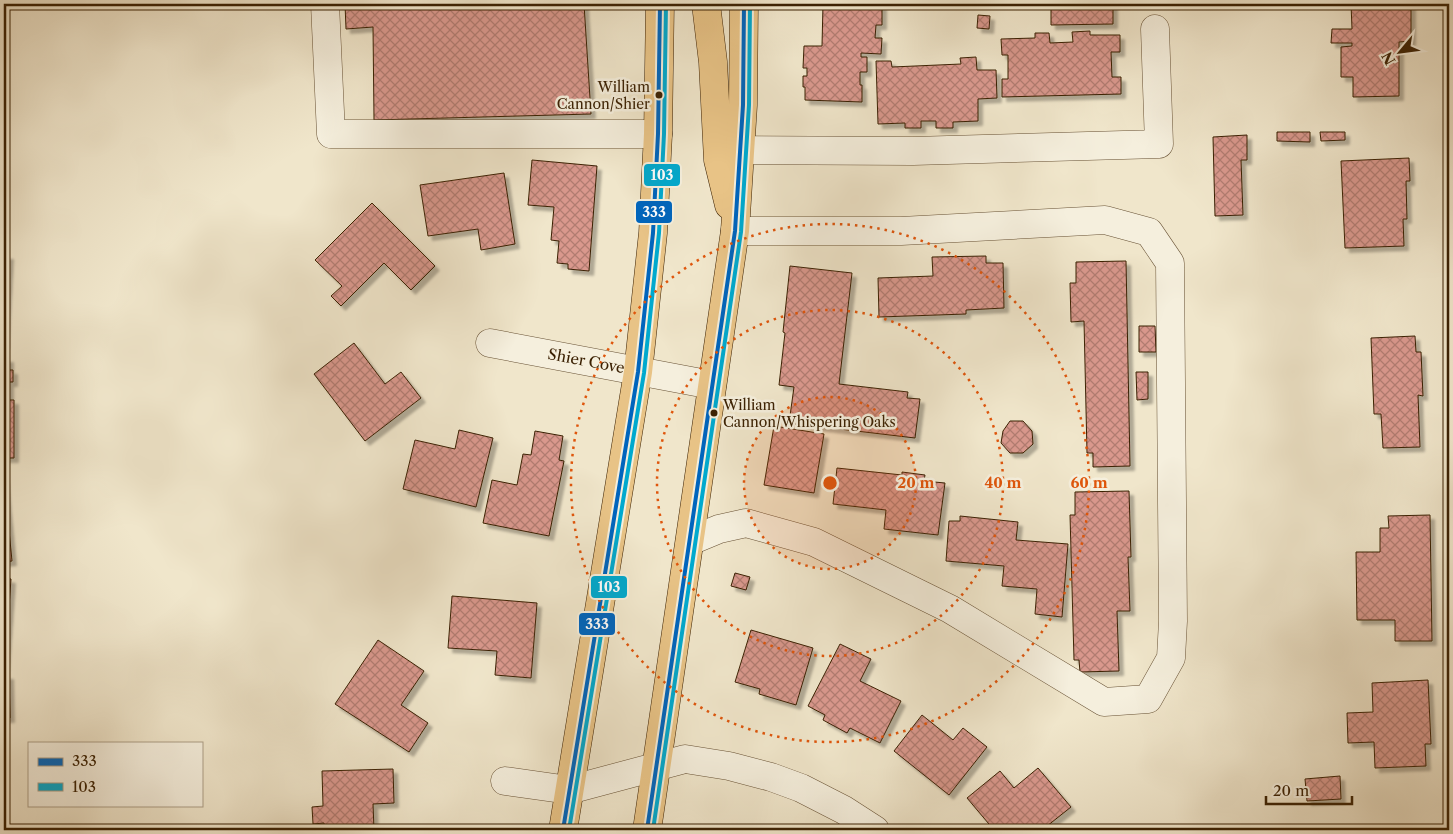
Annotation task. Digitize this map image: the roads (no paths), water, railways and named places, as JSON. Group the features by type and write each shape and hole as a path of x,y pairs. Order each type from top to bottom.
{"main road":[{"path":"563,830 638,372 653,233 658,134 660,4"},
{"path":"706,4 713,62 729,150"},
{"path":"647,830 735,231 718,160 729,150 743,105 744,4"}],"street":[{"path":"325,4 331,134 658,134"},
{"path":"729,150 913,151 1159,144 1155,29"},
{"path":"690,541 719,529 746,523 814,542 950,609 1104,702 1148,699 1171,658 1173,621 1170,263 1149,232 1105,220 901,231 735,231"},
{"name":"Shier Cove","path":"490,343 712,385"},
{"path":"505,781 569,790 685,759 729,766 771,777 801,788 844,810 875,830"}],"place":[{"name":"William Cannon/Shier","path":"659,95"},
{"name":"William Cannon/Whispering Oaks","path":"714,413"}]}
